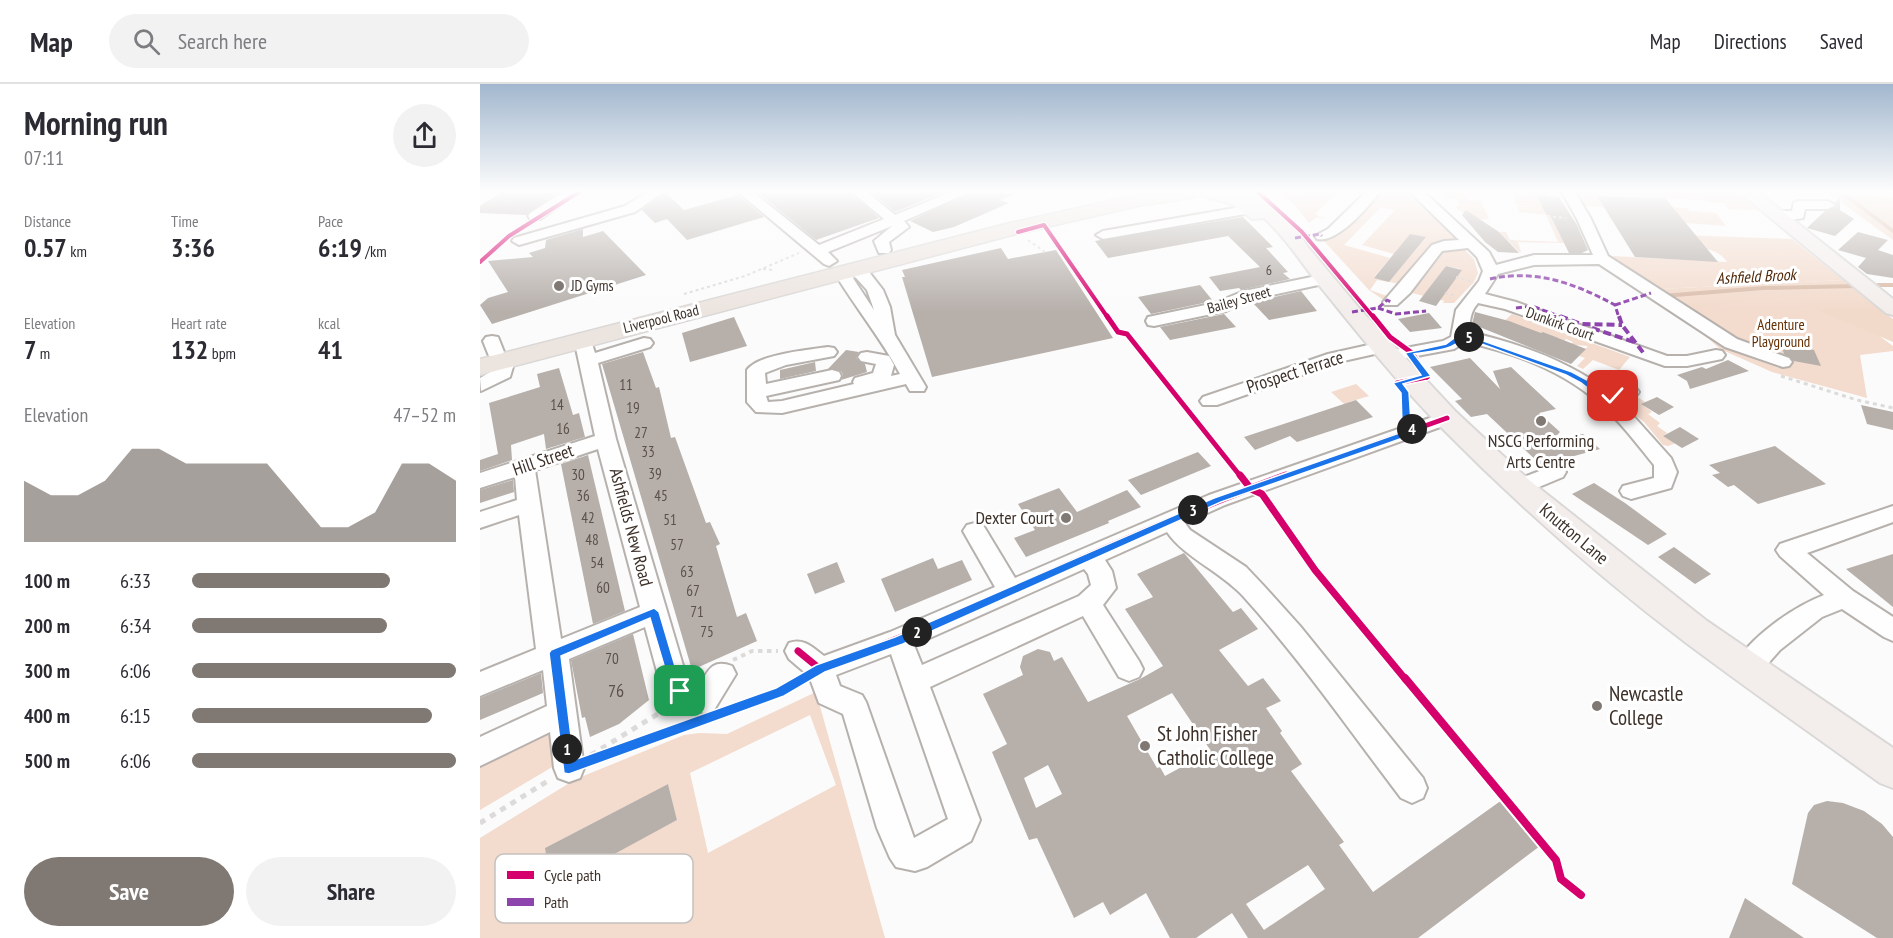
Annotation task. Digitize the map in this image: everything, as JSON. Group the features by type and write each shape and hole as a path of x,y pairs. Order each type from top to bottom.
{"highway":[{"path":"894,253 978,232"},
{"path":"837,264 991,232"},
{"name":"Liverpool Road","path":"489,360 680,303 755,277 769,282 837,264"},
{"name":"Liverpool Road","path":"489,360 585,350 680,303 837,264"}],"main road":[{"name":"Knutton Lane","path":"1280,232 1286,240 1311,242 1326,279 1386,352 1447,418 1519,487 1617,570 1695,631 1893,770"},
{"path":"1796,232 1893,309"}],"street":[{"path":"528,236 544,232"},
{"path":"795,232 837,264 865,276 882,305 886,335"},
{"name":"Liverpool Road","path":"837,264 879,232"},
{"path":"873,288 894,253 880,241 894,232"},
{"path":"1103,235 1115,232"},
{"path":"1311,242 1333,232"},
{"path":"1460,232 1484,255 1491,271 1488,281 1462,316 1461,336 1492,344 1569,374 1584,381 1605,398 1664,463 1669,491 1631,491"},
{"path":"1590,232 1602,259 1731,342 1783,362"},
{"path":"1391,302 1404,290 1437,248 1444,245 1472,243"},
{"path":"1491,271 1534,260 1602,259"},
{"path":"837,264 865,310 886,335 914,382 834,374 782,360 756,370 757,392 834,374 881,376 885,365 883,360 867,357"},
{"name":"Bailey Street","path":"1154,321 1220,307 1244,296 1326,279"},
{"name":"Dunkirk Court","path":"1474,297 1510,305 1665,361 1687,361 1716,355"},
{"path":"865,310 882,305"},
{"name":"Prospect Terrace","path":"1210,401 1334,358 1448,345 1456,342 1461,336"},
{"path":"585,350 644,343"},
{"name":"Ashfields New Road","path":"585,350 606,438 675,686 687,696 704,701 722,674"},
{"path":"1605,398 1629,392"},
{"path":"899,640 964,824 960,830 947,839 915,855 908,855 901,847 893,828 856,711 852,704 829,694 809,660 899,640 1217,500 1447,418"},
{"name":"Hill Street","path":"480,481 606,438"},
{"path":"524,466 563,712 569,768"},
{"path":"1519,487 1555,472"},
{"path":"480,520 529,504"},
{"path":"1893,514 1788,550 1844,598 1893,630"},
{"path":"1171,520 1182,536 1237,574 1254,592 1291,634 1412,788"},
{"path":"975,531 1009,590"},
{"path":"914,681 1088,603 1104,588 1100,571 1088,556"},
{"path":"1747,668 1771,642 1813,610 1844,598"},
{"path":"1088,603 1129,669"},
{"path":"480,684 654,612"},
{"path":"480,752 563,712"}],"path":[{"path":"755,277 802,252"},
{"path":"680,303 773,270"},
{"path":"569,768 612,753"}],"green space":[{"path":"1343,232 1357,232 1344,245 1390,258 1374,277 1389,282 1377,280 1370,290 1387,296 1388,299 1385,301 1369,290 1323,240 1339,236"},
{"path":"1374,232 1448,232 1456,239 1433,245 1401,284 1389,282 1425,238 1410,234 1394,254 1362,245"},
{"path":"1499,232 1506,232 1510,240 1558,242 1553,232 1559,232 1564,243 1518,242 1521,252"},
{"path":"1882,232 1893,232 1893,240"},
{"path":"1680,235 1792,239 1843,280 1660,289 1616,261 1613,256 1727,262 1711,250 1675,247"},
{"path":"1464,249 1474,259 1478,273 1474,282 1454,303 1442,303 1445,301 1440,300 1461,269 1446,266 1424,296 1412,293 1445,250"},
{"name":"Adenture Playground","path":"1784,292 1878,335 1893,346 1893,351 1860,355 1867,398 1772,372 1720,349 1664,298"},
{"path":"1512,314 1630,357 1619,370 1593,360 1583,369 1577,366 1585,358 1579,356 1588,346 1576,345 1568,352 1565,350 1573,342 1566,339 1557,347 1563,340 1559,338 1551,345 1551,335 1543,332 1535,338 1500,325"},
{"path":"1356,384 1369,396 1349,402 1354,413 1331,392"},
{"path":"1639,398 1645,402 1642,404 1652,412 1648,414 1660,423 1657,426 1667,433 1663,436 1676,443 1663,445 1645,423 1625,406 1626,401"},
{"path":"816,692 885,938 480,938 480,838 576,779 684,735 727,734","holes":["810,715 836,785 708,853 690,773","668,784 677,820 614,854 693,854 693,923 495,923 495,854 546,854 545,848"]},
{"path":"553,719 559,763 480,810 480,755"}],"shaded area":[{"path":"1843,280 1893,319 1893,342 1786,297 1732,303 1691,311 1660,289"}],"building":[{"name":"JD Gyms","path":"573,232 583,232 583,237 604,232 646,275 492,324 480,305 488,298 508,292 488,261 533,257 529,253 545,248 546,240"},
{"path":"679,232 714,232 687,240"},
{"path":"806,232 839,232 816,240"},
{"path":"1151,232 1258,232 1273,247 1266,248 1288,272 1283,273 1290,279 1241,290 1239,288 1220,291 1209,277 1260,267 1228,236 1108,258 1095,241"},
{"path":"1476,232 1499,232 1519,253 1498,252"},
{"path":"1558,232 1580,232 1588,250 1582,253 1569,253"},
{"path":"1619,232 1693,232 1718,262 1635,257"},
{"path":"1820,232 1840,232 1835,236"},
{"path":"1858,232 1888,240 1878,250 1893,255 1893,278 1867,274 1858,267 1866,258 1838,250"},
{"path":"1410,234 1426,237 1389,282 1374,278"},
{"path":"1001,248 1008,259 1056,250 1113,338 932,377 902,277 905,277 902,270"},
{"path":"1446,266 1462,270 1436,306 1419,301"},
{"path":"1200,285 1213,301 1151,314 1138,297"},
{"path":"1301,291 1317,311 1269,320 1252,302"},
{"path":"1475,312 1543,332 1586,349 1571,364 1472,324"},
{"path":"1429,313 1442,328 1410,332 1398,319"},
{"path":"1224,314 1236,327 1170,340 1160,327"},
{"path":"734,317 747,346 690,362 682,333"},
{"path":"1781,344 1814,350 1821,366 1794,361 1784,354"},
{"path":"846,350 859,352 856,358 865,364 867,372 841,380 843,375 841,371 828,369"},
{"path":"643,352 656,388 659,387 671,438 675,437 706,523 710,522 720,544 716,546 737,617 746,613 757,641 692,670 602,364"},
{"path":"1470,358 1500,389 1493,371 1511,367 1556,409 1539,413 1560,432 1553,439 1562,435 1566,438 1583,434 1600,449 1541,465 1487,414 1471,417 1455,401 1462,399 1430,367"},
{"path":"1728,360 1749,371 1690,389 1687,381 1677,375 1702,367 1706,369"},
{"path":"815,362 816,371 780,379 780,370"},
{"path":"559,368 573,415 579,413 585,437 546,449 544,434 511,445 512,460 480,471 480,460 498,454 489,403 540,387 537,374"},
{"path":"1657,397 1674,407 1659,415 1641,404"},
{"path":"1356,400 1373,417 1297,442 1290,436 1255,450 1244,437"},
{"path":"1861,405 1893,412 1893,430 1867,424"},
{"path":"1680,427 1699,439 1682,448 1663,436"},
{"path":"1775,446 1826,484 1758,504 1734,485 1728,487 1712,475 1720,473 1709,465"},
{"path":"1198,452 1211,466 1141,495 1128,480"},
{"path":"588,455 625,611 593,624 561,464"},
{"path":"513,480 514,492 480,503 480,490"},
{"path":"1594,483 1667,534 1648,545 1572,494"},
{"name":"Dexter Court","path":"1059,488 1077,512 1127,490 1141,507 1108,521 1109,523 1026,557 1014,538 1035,530 1018,504"},
{"path":"1674,547 1711,574 1695,584 1658,557"},
{"path":"1184,553 1233,612 1241,608 1258,629 1219,650 1248,686 1263,678 1281,701 1266,708 1302,764 1291,771 1344,842 1339,845 1373,892 1502,800 1540,846 1418,938 1248,938 1232,913 1196,938 1170,938 1146,893 1110,915 1103,902 1074,918 1037,838 1029,840 992,752 1007,744 983,694 1023,675 1020,667 1023,656 1038,649 1050,652 1054,661 1062,657 1088,702 1163,666 1125,609 1153,597 1137,574","holes":["1172,693 1211,751 1165,776 1160,767 1157,768 1127,716","1048,765 1062,794 1036,808 1024,778","1308,865 1325,889 1264,930 1246,904"]},
{"path":"1893,554 1893,607 1846,569"},
{"path":"933,558 938,569 962,560 972,580 895,612 881,579"},
{"path":"837,562 845,582 815,594 807,574"},
{"path":"633,634 649,700 619,724 590,737 585,717 582,718 571,660"},
{"path":"541,673 543,693 480,720 480,698"},
{"path":"668,784 677,820 614,854 546,854 545,848"},
{"path":"1827,801 1843,803 1864,811 1882,824 1893,837 1893,938 1877,938 1792,884 1808,813 1814,805"},
{"path":"1745,898 1804,938 1729,938"}],"waterway":[{"name":"Ashfield Brook","path":"1878,285 1893,285"},
{"name":"Ashfield Brook","path":"1662,296 1763,288 1856,286"}],"marked path":[{"path":"1295,238 1320,234 1322,236"},
{"path":"1490,279 1514,274 1545,277 1582,289 1605,300 1615,305 1622,325 1645,355"},
{"path":"1615,305 1651,293"},
{"path":"1352,312 1378,308 1387,300 1391,302"},
{"path":"1516,308 1532,306 1581,324 1622,325"},
{"path":"1378,308 1396,314 1426,311"},
{"path":"1592,328 1634,342"}],"cycle path":[{"path":"480,262 516,232"},
{"path":"1049,232 1118,332 1127,334 1251,489 1262,494 1315,570 1556,860 1561,879 1581,895"},
{"path":"1302,232 1390,337 1415,356 1427,377"},
{"path":"1414,431 1407,424 1405,392 1397,383 1427,377"},
{"path":"798,651 820,669 899,640 1217,500 1447,418"},
{"path":"569,768 780,692 820,669"}],"place":[{"name":"JD Gyms","path":"559,286"},
{"name":"NSCG Performing Arts Centre","path":"1541,421"},
{"name":"Dexter Court","path":"1066,518"},
{"name":"Newcastle College","path":"1597,706"},
{"name":"St John Fisher Catholic College","path":"1145,746"}],"route":[{"path":"680,691 675,686 654,612 555,653 569,768 780,692 820,669 899,640 1217,500 1414,431 1407,424 1405,392 1397,383 1426,376 1409,353 1448,345 1456,342 1461,336 1470,337 1569,374 1584,381 1605,398 1613,396"}]}
